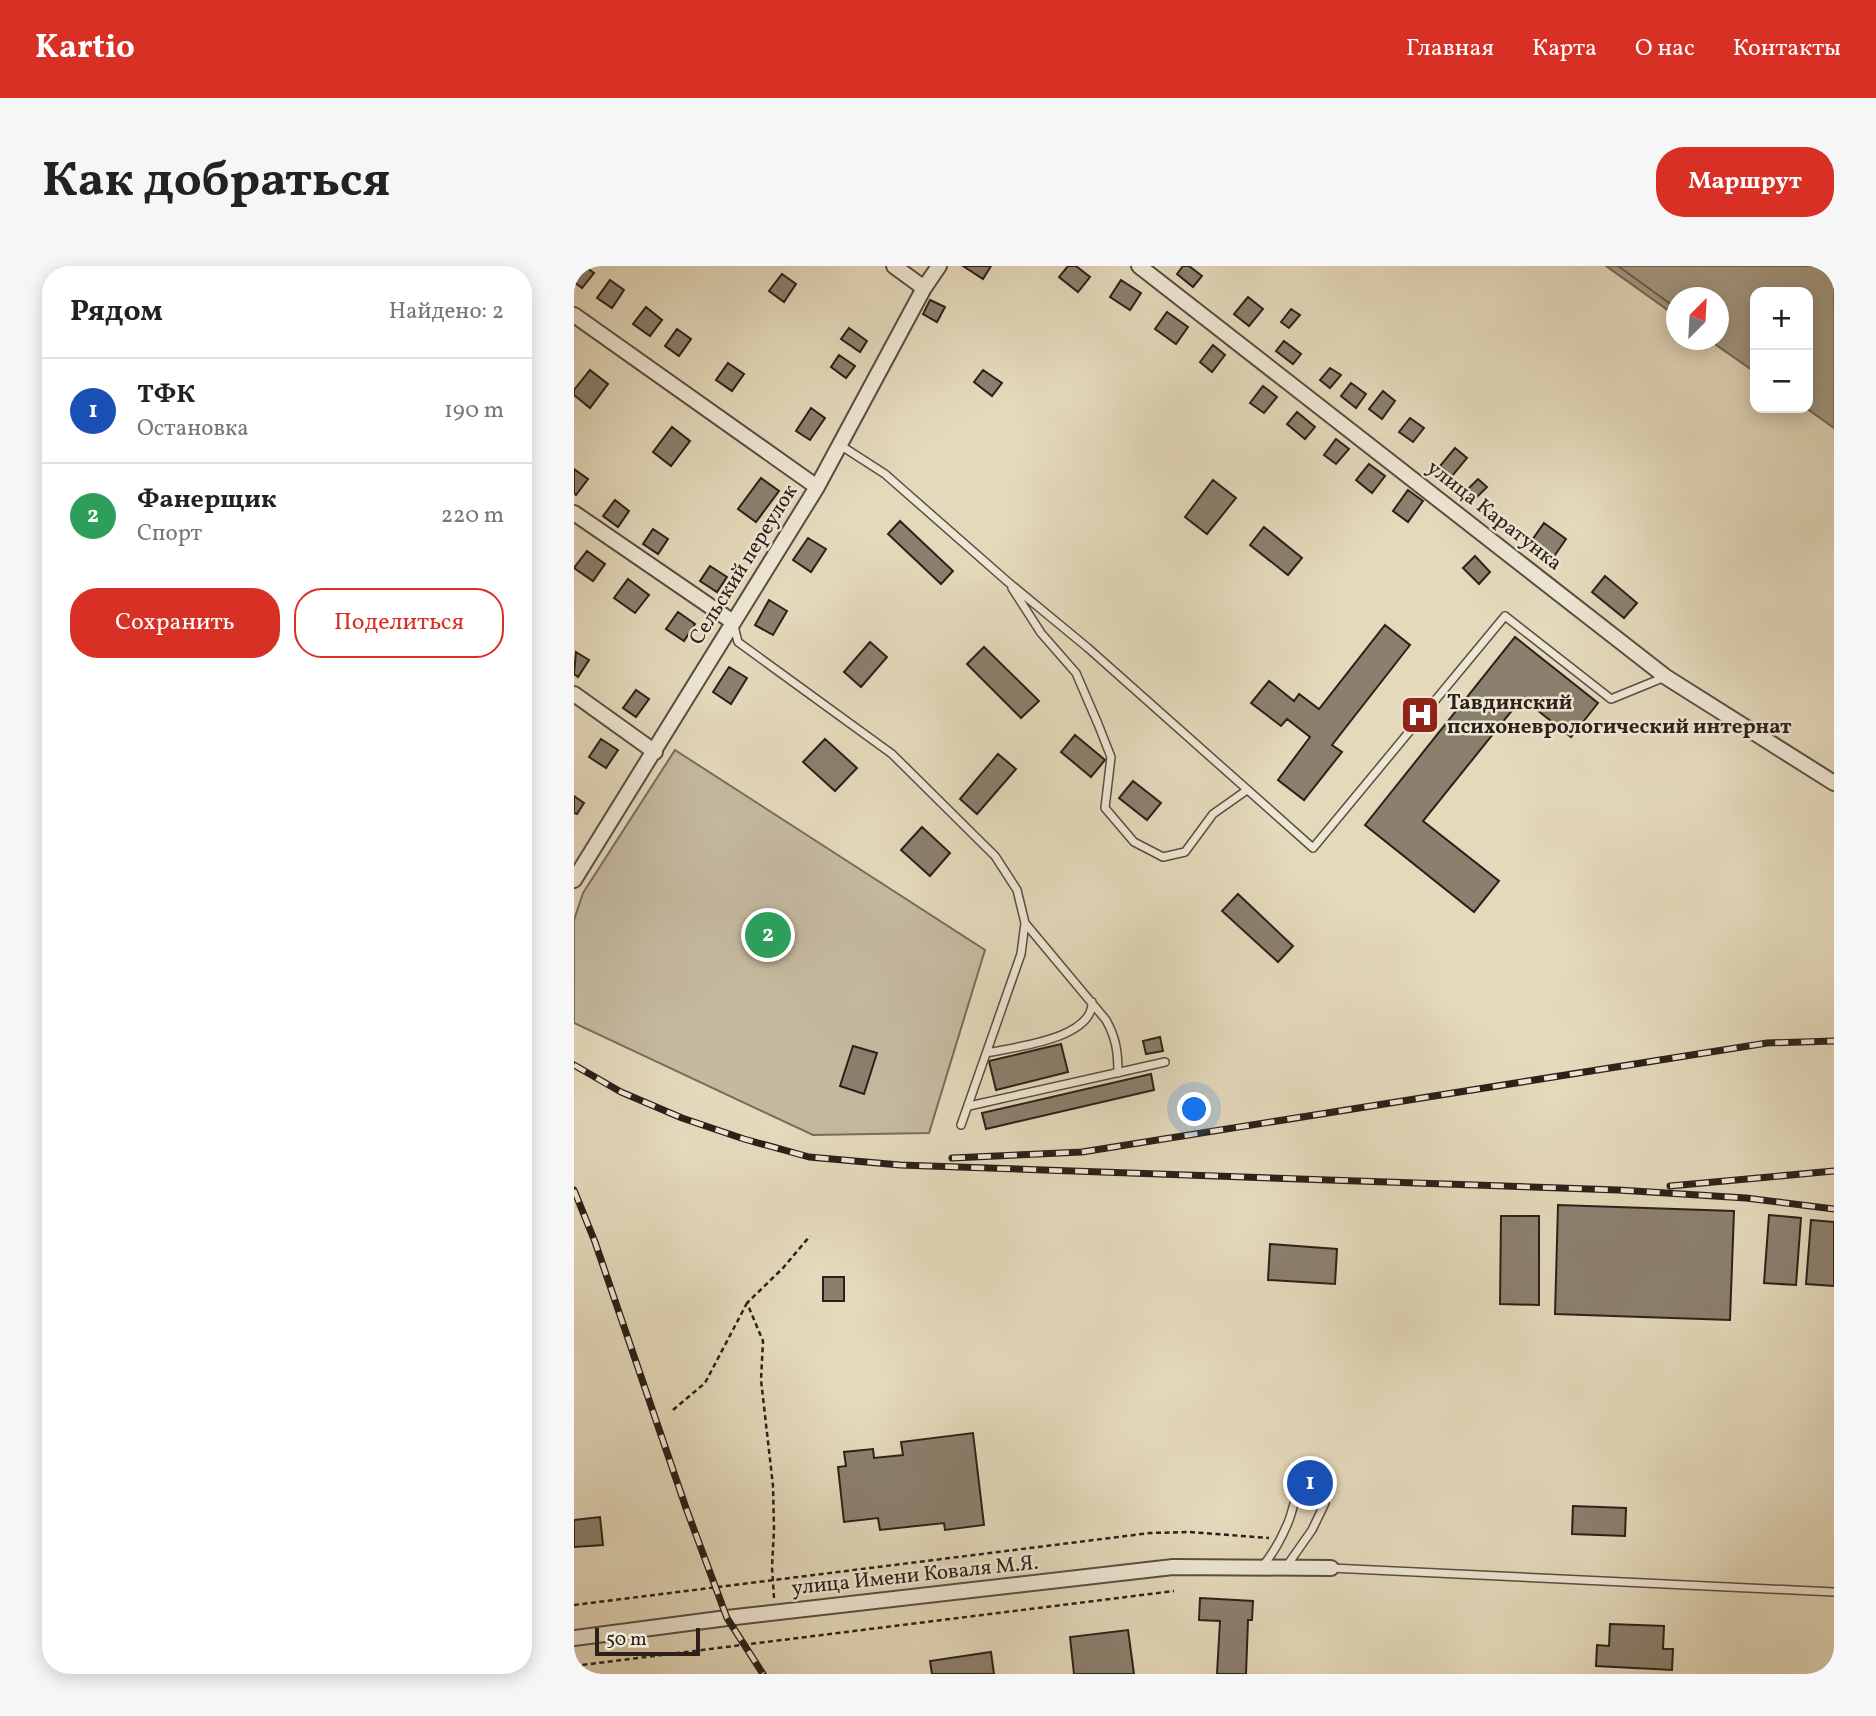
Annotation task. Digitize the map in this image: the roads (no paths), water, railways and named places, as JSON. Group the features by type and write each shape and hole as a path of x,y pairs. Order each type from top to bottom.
{"street":[{"path":"894,266 924,288"},
{"name":"Сельский переулок","path":"574,880 817,487 924,288 939,266"},
{"name":"улица Каратунка","path":"1139,266 1666,677 1834,783"},
{"path":"574,315 817,487"},
{"path":"574,513 733,622"},
{"path":"574,694 655,752"},
{"name":"улица Имени Коваля М.Я.","path":"574,1638 1173,1567 1331,1568"}],"lane":[{"path":"840,445 885,474 1088,648 1313,848 1505,617 1611,699 1666,677"},
{"path":"1008,582 1041,633 1076,673 1111,757 1105,808 1134,842 1163,858 1185,852 1213,814 1247,790"},
{"path":"733,622 738,642 892,754 995,856 1017,890 1025,923 1021,954 961,1125"},
{"path":"1025,923 1092,1002 1114,1034 1118,1048 1118,1073"},
{"path":"987,1053 1063,1035 1079,1027 1092,1009 1092,1002"},
{"path":"969,1106 1165,1062"},
{"path":"1261,1568 1288,1524 1295,1497 1301,1488 1310,1483 1321,1491 1325,1503 1312,1530 1285,1567"},
{"path":"1331,1568 1834,1592"}],"water":[{"path":"1606,266 1834,266 1834,428 1813,413 1813,287 1750,287 1750,369 1723,350 1729,350 1729,287 1666,287 1666,309"}],"railway":[{"path":"952,1158 1082,1152 1767,1043 1834,1041"},
{"path":"574,1065 621,1092 682,1118 809,1157 900,1165 1618,1190 1746,1198 1834,1209"},
{"path":"1670,1186 1834,1171"},
{"path":"574,1190 595,1242 686,1508 727,1618 763,1674"}],"place":[{"name":"Тавдинский психоневрологический интернат","path":"1420,715"},
{"name":"Фанерщик","path":"768,935"},
{"name":"ТФК","path":"1310,1483"}]}
